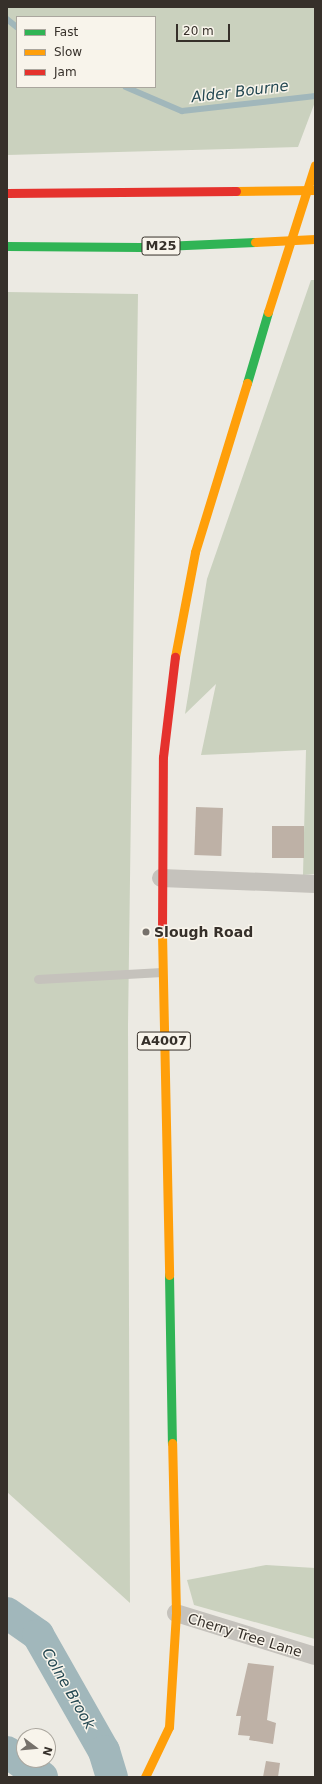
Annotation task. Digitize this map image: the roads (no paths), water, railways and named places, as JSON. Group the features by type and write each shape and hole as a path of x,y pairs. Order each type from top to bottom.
{"main road":[{"name":"A4007","path":"145,1777 169,1728 176,1613 162,972 161,878 163,757 176,644 195,552 268,312 315,165"},
{"path":"7,193 315,190"},
{"name":"M25","path":"7,246 140,246 315,238"}],"street":[{"path":"161,878 315,884"},
{"name":"Cherry Tree Lane","path":"176,1613 315,1656"}],"lane":[{"path":"38,979 162,972"}],"waterway":[{"name":"Alder Bourne","path":"7,19 16,26"},
{"name":"Alder Bourne","path":"128,88 182,111 315,96"},
{"name":"Colne Brook","path":"7,1613 38,1635 104,1751 112,1777"},
{"path":"7,1752 42,1777"}],"place":[{"name":"Slough Road","path":"146,932"}]}
